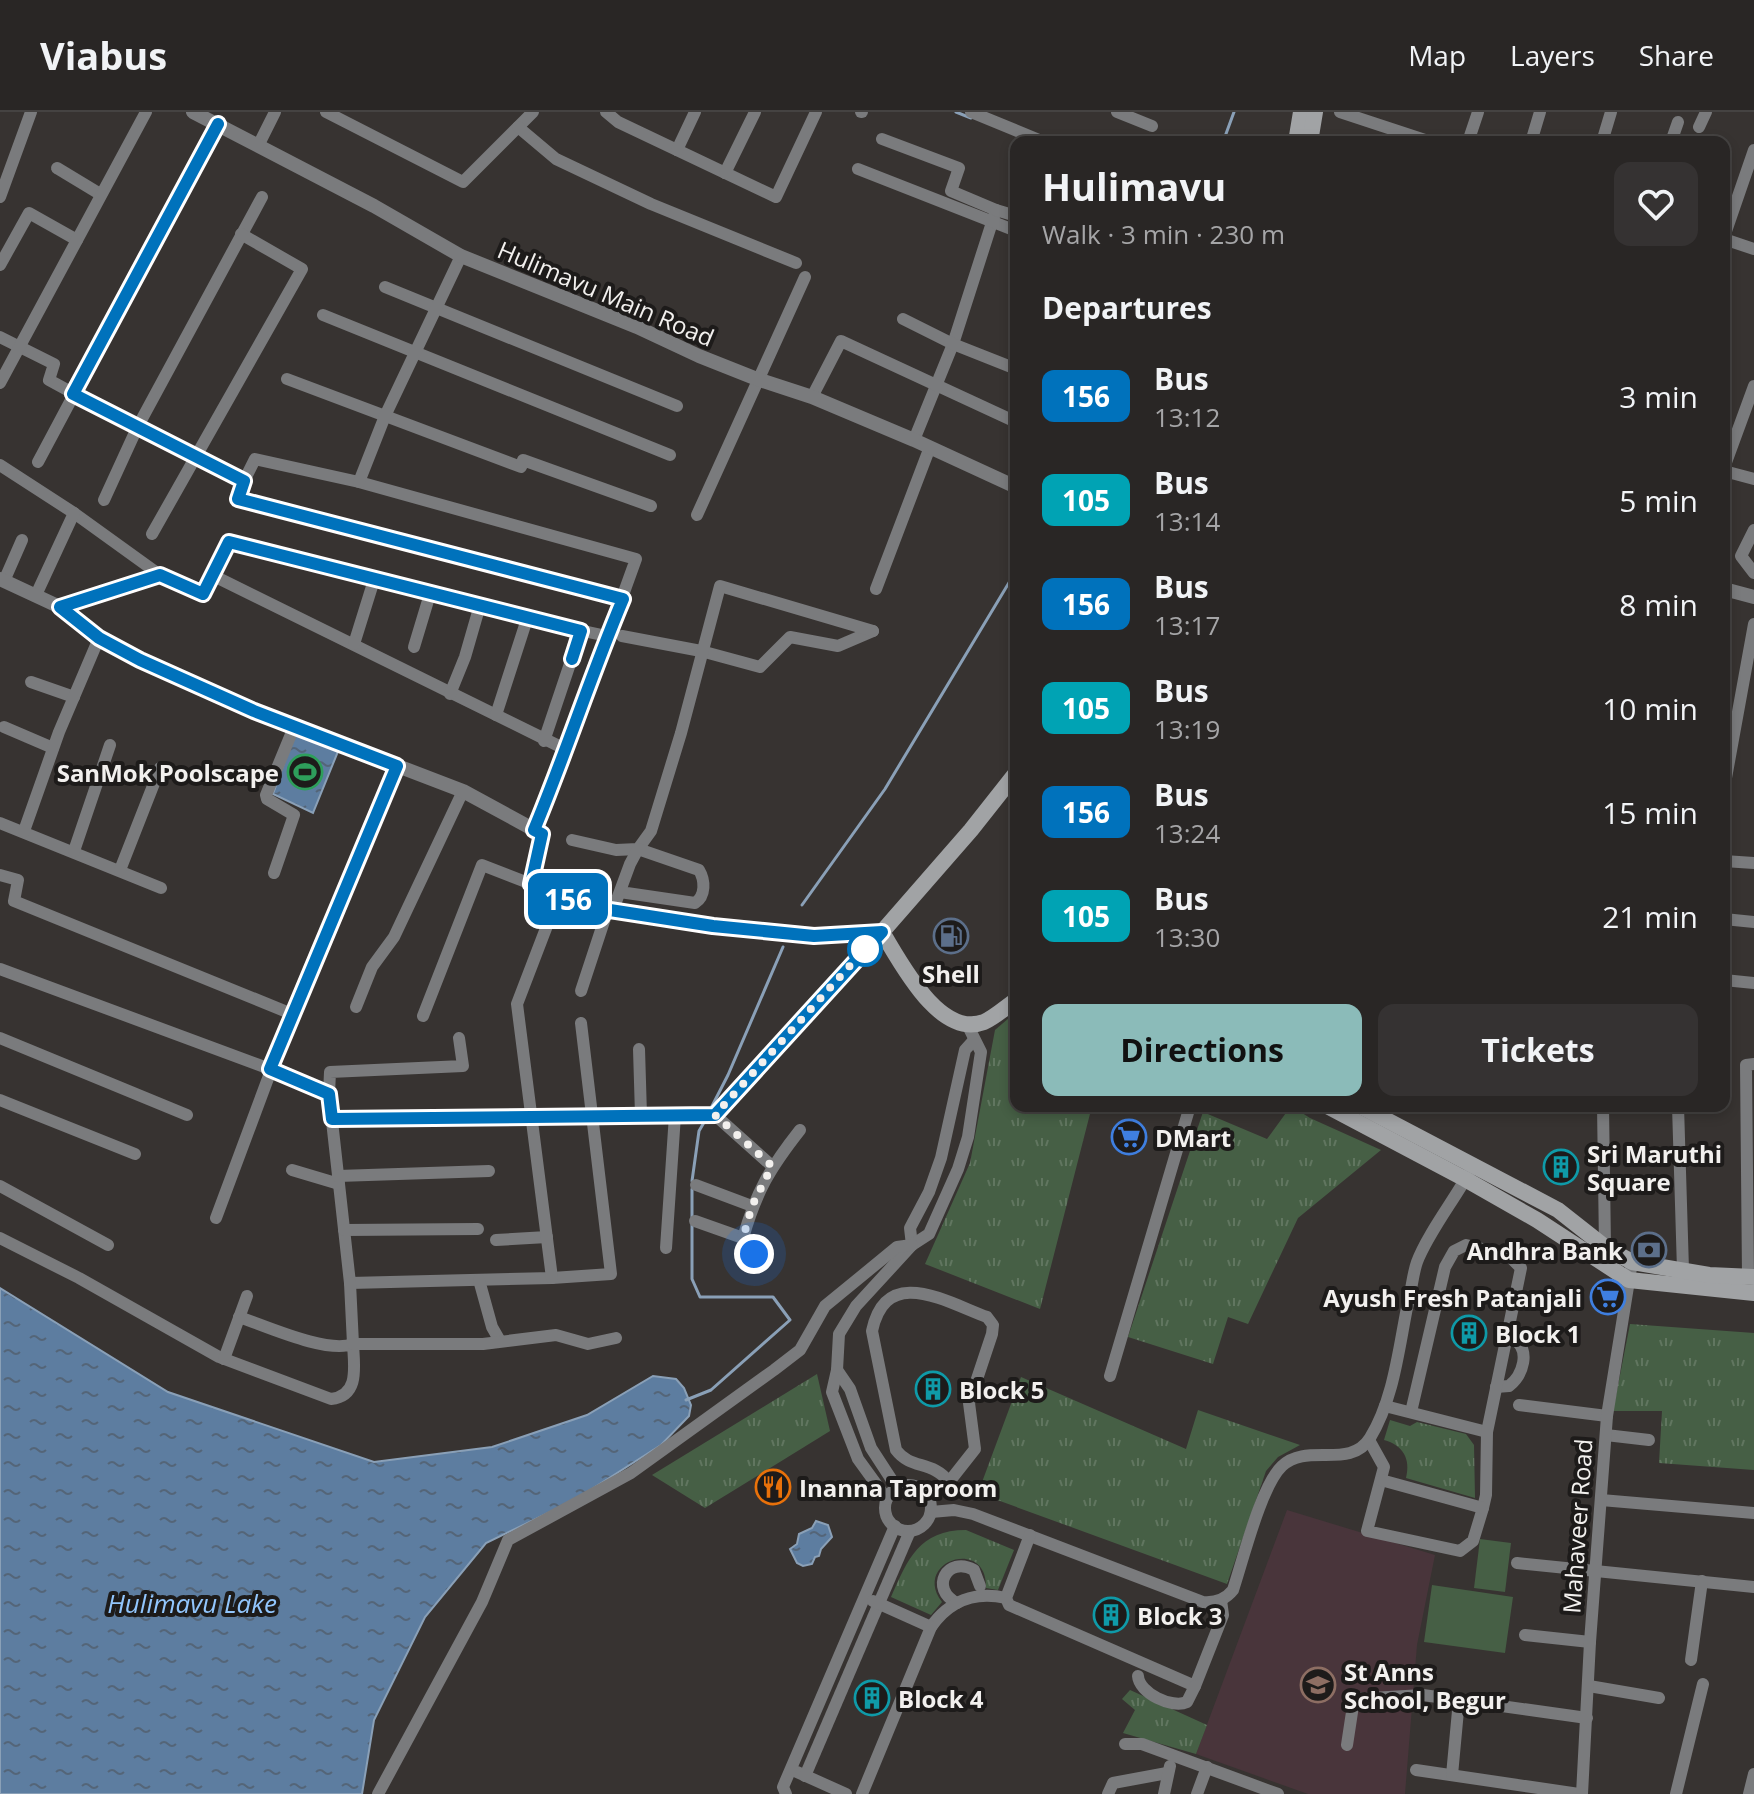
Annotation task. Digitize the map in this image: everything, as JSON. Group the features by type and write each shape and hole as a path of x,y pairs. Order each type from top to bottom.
{"main road":[{"path":"1297,136 1301,112"},
{"path":"1311,136 1315,112"},
{"path":"1010,781 882,932 919,992 970,1032 1010,1004"},
{"path":"1340,1112 1558,1210 1605,1247 1632,1262 1751,1277"},
{"path":"1370,1112 1469,1172 1629,1280 1754,1293"}],"street":[{"path":"0,197 31,112"},
{"path":"0,383 146,112"},
{"name":"Hulimavu Main Road","path":"193,112 259,144 461,256 637,327 699,356 812,397 1010,484"},
{"path":"259,144 275,112"},
{"path":"326,112 463,182 533,112"},
{"path":"606,112 618,122 776,197 816,112"},
{"path":"677,150 695,112"},
{"path":"725,173 755,112"},
{"path":"971,112 1029,136"},
{"path":"1117,112 1152,126"},
{"path":"1340,112 1413,136"},
{"path":"1470,136 1478,112"},
{"path":"1533,136 1540,112"},
{"path":"1604,136 1611,112"},
{"path":"1699,127 1706,112"},
{"path":"1673,136 1678,122"},
{"path":"38,462 218,124"},
{"path":"518,127 556,159 651,204 796,263"},
{"path":"882,139 959,168 951,191 1010,227"},
{"path":"1730,220 1754,150"},
{"path":"57,168 100,194"},
{"path":"858,169 994,216 1010,216"},
{"path":"104,500 137,428 262,197"},
{"path":"0,265 29,213 77,240"},
{"path":"914,440 953,344 994,216"},
{"path":"152,534 302,269 241,234"},
{"path":"1730,240 1754,249"},
{"path":"359,482 385,416 461,256"},
{"path":"697,515 805,277"},
{"path":"385,287 677,406"},
{"path":"323,315 670,455"},
{"path":"903,319 953,344 1010,367"},
{"path":"0,337 54,364 49,380 244,481"},
{"path":"812,397 841,341 1010,419"},
{"path":"287,379 521,467 523,460 651,506"},
{"path":"1730,452 1754,386"},
{"path":"876,589 930,447"},
{"path":"534,830 567,750 603,645 623,599 636,559 359,482 255,459 244,481 238,499 623,599"},
{"path":"0,465 160,575 203,594 229,542 527,619 602,635"},
{"path":"1730,471 1754,479"},
{"path":"36,595 74,513"},
{"path":"1754,530 1741,556 1754,573"},
{"path":"22,540 2,580 60,607 99,638 140,660 294,727 463,791 542,834 531,884"},
{"path":"60,607 160,575"},
{"path":"214,576 567,750"},
{"path":"354,644 374,580"},
{"path":"581,991 630,864 651,831 681,733 701,651 720,586 873,631 838,646 790,637 760,667 701,651 622,636"},
{"path":"1730,591 1754,597"},
{"path":"414,647 430,594"},
{"path":"450,694 480,605"},
{"path":"496,715 527,619"},
{"path":"1730,756 1754,624"},
{"path":"544,741 581,631"},
{"path":"24,831 53,748 99,638"},
{"path":"31,682 74,697"},
{"path":"4,727 53,748"},
{"path":"274,873 294,815 267,799 266,795 294,727"},
{"path":"74,851 110,745"},
{"path":"216,1218 292,1014 397,766"},
{"path":"120,870 160,768"},
{"path":"356,1007 372,967 394,937 463,791"},
{"path":"0,823 161,888"},
{"path":"572,840 616,850 638,849 699,870 704,886 701,897 695,903 620,892"},
{"path":"1730,861 1754,863"},
{"path":"423,1016 482,865 548,894 610,910 797,935 882,932"},
{"path":"0,875 18,880 14,901 292,1014"},
{"path":"552,1278 517,1004 558,897"},
{"path":"1730,920 1754,922"},
{"path":"710,1115 882,932"},
{"path":"0,985 3,970 329,1094"},
{"path":"1730,981 1754,983"},
{"path":"350,1283 611,1274 581,1023"},
{"path":"887,1499 858,1459 832,1392 839,1334 856,1306 912,1245 929,1234 962,1158 981,1052 970,1032"},
{"path":"912,1245 910,1228 929,1192 941,1158 970,1032"},
{"path":"0,1038 187,1115"},
{"path":"0,1238 224,1359 331,1399 343,1398 354,1375 353,1344 350,1283 329,1094 330,1072 463,1066 459,1038"},
{"path":"639,1049 641,1115"},
{"path":"1751,1277 1746,1065 1754,1064"},
{"path":"0,1100 135,1154"},
{"path":"1110,1376 1188,1112"},
{"path":"1603,1112 1605,1247"},
{"path":"1678,1112 1683,1270"},
{"path":"666,1248 675,1115"},
{"path":"332,1119 710,1115 772,1166"},
{"path":"743,1238 752,1206 772,1166 800,1130"},
{"path":"292,1170 339,1180 489,1171"},
{"path":"931,1512 964,1511 1203,1602 1221,1600 1233,1590 1268,1487 1280,1468 1306,1454 1353,1453 1369,1440 1385,1406 1417,1262 1469,1172"},
{"path":"696,1185 752,1206"},
{"path":"0,1186 108,1245"},
{"path":"695,1221 743,1238 754,1254"},
{"path":"344,1230 478,1229"},
{"path":"496,1240 547,1237"},
{"path":"378,1794 482,1602 508,1540 631,1473 766,1376 800,1350 825,1306 897,1247 912,1245"},
{"path":"1369,1440 1384,1467 1367,1531 1460,1551 1473,1541 1486,1495 1487,1432 1521,1268 1508,1255 1462,1246 1454,1251 1445,1267 1411,1412"},
{"name":"Mahaveer Road","path":"1581,1794 1607,1416 1632,1262"},
{"path":"479,1280 492,1327 500,1341"},
{"path":"929,1497 975,1449 969,1403 993,1325 987,1317 916,1291 900,1293 884,1304 872,1331 893,1441 904,1459 945,1477"},
{"path":"224,1359 247,1296"},
{"path":"239,1317 311,1341 345,1347 353,1344 483,1344 556,1335 588,1344 616,1338"},
{"path":"1496,1387 1509,1386 1519,1375 1524,1353 1522,1345 1514,1339"},
{"path":"837,1370 850,1389 871,1448 897,1488"},
{"path":"1519,1405 1607,1416"},
{"path":"1385,1406 1487,1432"},
{"path":"1606,1435 1649,1440"},
{"path":"918,1488 945,1477"},
{"path":"1381,1480 1483,1508"},
{"path":"805,1776 910,1531 923,1525 931,1512 929,1497 911,1485 897,1488 887,1499 886,1514 895,1526 910,1531"},
{"path":"1601,1500 1754,1513"},
{"path":"786,1794 783,1787 895,1526"},
{"path":"1030,1535 1006,1598 1009,1605 1195,1686"},
{"path":"1517,1563 1754,1587"},
{"path":"957,1603 948,1597 943,1587 945,1576 952,1568 964,1566 974,1570 980,1586"},
{"path":"1691,1660 1702,1581"},
{"path":"862,1794 931,1627 957,1603 976,1596 1006,1598"},
{"path":"865,1597 931,1627"},
{"path":"1138,1676 1143,1690 1175,1704 1187,1702 1223,1615 1221,1600"},
{"path":"1525,1635 1590,1642"},
{"path":"1676,1794 1703,1684"},
{"path":"1589,1686 1659,1698"},
{"path":"1347,1745 1354,1699 1423,1695 1587,1718"},
{"path":"1452,1775 1459,1700"},
{"path":"1125,1744 1142,1744 1272,1793"},
{"path":"1164,1794 1174,1755"},
{"path":"1197,1794 1207,1767"},
{"path":"791,1769 846,1794"},
{"path":"1416,1770 1581,1794"},
{"path":"1108,1794 1113,1783 1167,1773"},
{"path":"1749,1794 1754,1774"}],"shaded area":[{"name":"St Anns School, Begur","path":"1287,1510 1435,1555 1417,1645 1405,1794 1308,1794 1196,1754"}],"green space":[{"path":"1010,1017 1010,1112 1090,1112 1040,1309 925,1264 970,1163 995,1030"},
{"path":"1203,1112 1267,1139 1287,1112 1300,1112 1381,1150 1298,1218 1248,1324 1228,1317 1213,1364 1128,1337"},
{"path":"1630,1324 1754,1333 1754,1470 1659,1463 1662,1411 1613,1411"},
{"path":"817,1374 830,1431 705,1508 652,1475"},
{"path":"1021,1377 1186,1449 1198,1410 1300,1445 1278,1457 1266,1471 1227,1584 978,1493"},
{"path":"1390,1420 1410,1426 1417,1422 1466,1434 1474,1445 1475,1498 1406,1478 1404,1454 1396,1445 1384,1440"},
{"path":"966,1530 1014,1550 998,1590 986,1588 983,1572 976,1562 965,1559 953,1560 936,1575 935,1587 942,1602 931,1615 891,1597 917,1549 937,1535"},
{"path":"1480,1539 1511,1543 1505,1592 1474,1588"},
{"path":"1432,1585 1513,1597 1505,1653 1424,1642"},
{"path":"1130,1690 1207,1725 1196,1754 1123,1733 1135,1710 1122,1699"}],"water":[{"name":"SanMok Poolscape","path":"295,732 339,749 313,813 273,794"},
{"name":"Hulimavu Lake","path":"0,1288 168,1392 374,1462 492,1447 587,1415 653,1376 676,1379 684,1388 691,1405 689,1416 661,1445 573,1501 486,1543 425,1617 374,1720 362,1794 0,1794"},
{"path":"816,1521 828,1525 832,1537 812,1564 803,1566 797,1563 790,1549 797,1544 799,1534 812,1528"}],"waterway":[{"path":"956,112 971,118"},
{"path":"1225,136 1234,112"},
{"path":"802,905 885,789 1010,581"},
{"path":"709,1112 783,947"},
{"path":"692,1181 699,1131 706,1119"},
{"path":"692,1189 692,1217"},
{"path":"686,1400 711,1390 790,1320 773,1297 700,1297 692,1279 692,1225"}],"bus line":[{"name":"156","path":"218,124 73,394 244,481 238,499 623,599 534,830 542,834 531,884 548,894 597,908 713,926 814,936 882,932 715,1115 332,1119 329,1094 270,1069 397,766 254,711 140,660 99,638 60,607 160,575 203,594 229,542 581,631 572,659"}],"place":[{"name":"SanMok Poolscape","path":"305,772"},
{"name":"Shell","path":"951,936"},
{"name":"DMart","path":"1129,1137"},
{"name":"Sri Maruthi Square","path":"1561,1167"},
{"name":"Andhra Bank","path":"1649,1250"},
{"name":"Ayush Fresh Patanjali","path":"1608,1297"},
{"name":"Block 1","path":"1469,1333"},
{"name":"Block 5","path":"933,1389"},
{"name":"Inanna Taproom","path":"773,1487"},
{"name":"Block 3","path":"1111,1615"},
{"name":"St Anns School, Begur","path":"1318,1685"},
{"name":"Block 4","path":"872,1698"}],"route":[{"path":"754,1254 743,1238 752,1206 772,1166 715,1115 865,949"}]}
